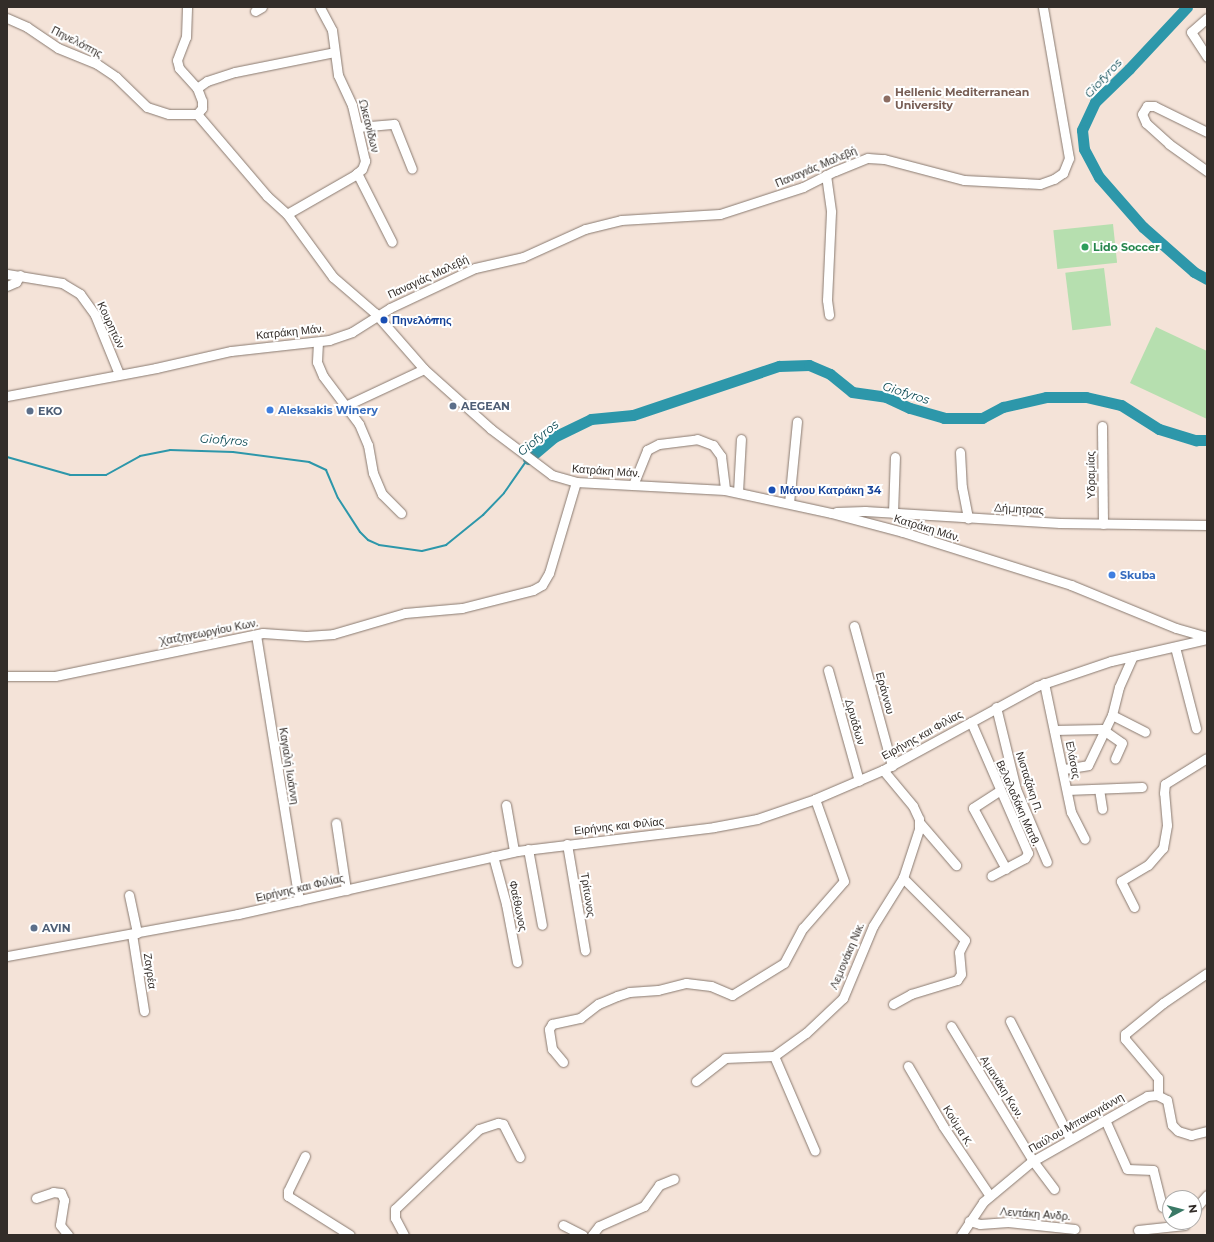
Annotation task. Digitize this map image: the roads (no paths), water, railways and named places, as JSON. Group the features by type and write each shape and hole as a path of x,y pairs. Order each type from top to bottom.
{"street":[{"path":"187,7 186,37 177,60 179,68 197,88 202,101 202,108 197,114 267,196 287,214 333,277 378,317"},
{"name":"Ωκεανίδων","path":"320,7 332,30 338,76 349,96 358,127 365,161 357,173"},
{"name":"Παναγιάς Μαλεβή","path":"378,317 400,303 475,268 523,257 603,223 720,214 775,198 868,158 884,158 964,180 1040,184 1062,173 1069,158 1043,7"},
{"name":"Πηνελόπης","path":"7,18 27,27 58,48 97,64 116,77 147,107 169,114 197,114"},
{"path":"1207,18 1191,32 1207,57"},
{"path":"197,88 207,81 235,72 334,52"},
{"path":"1207,132 1154,106 1147,106 1142,111 1144,120 1160,136 1207,171"},
{"path":"358,127 394,124 412,169"},
{"path":"287,214 357,173 392,242"},
{"path":"826,175 831,212 827,300 829,315"},
{"name":"Κουρητών","path":"7,274 62,283 80,294 95,315 119,374"},
{"path":"7,286 18,280 20,275"},
{"name":"Κατράκη Μάν.","path":"7,396 156,368 232,351 318,342 340,337 378,317 424,369 511,444 544,470 558,478 576,482 725,490 831,513 903,532 1071,586 1176,628 1207,638"},
{"path":"318,342 317,362 323,376 358,424 368,445 373,473 382,494 400,513"},
{"path":"345,406 424,369"},
{"path":"789,503 797,422"},
{"name":"Υδραμίας","path":"1102,426 1103,524"},
{"path":"633,485 646,450 659,444 697,439 713,445 720,456 725,490"},
{"path":"738,492 741,439"},
{"path":"960,452 962,487 968,518"},
{"path":"893,513 895,457"},
{"name":"Χατζηγεωργίου Κων.","path":"7,676 55,676 256,635 333,634 405,613 458,609 535,590 543,582 551,568 576,482"},
{"name":"Δήμητρας","path":"831,513 849,511 1103,524 1207,525"},
{"name":"Εράννου","path":"854,626 888,768"},
{"name":"Καγιαλή Ιωάννη","path":"256,635 299,901"},
{"name":"Ειρήνης και Φιλίας","path":"7,956 134,934 299,901 514,851 729,825 769,816 815,799 888,768 996,707 1044,683 1089,668 1207,638"},
{"path":"1175,647 1196,728"},
{"path":"1064,769 1088,765 1112,715 1119,687 1133,656"},
{"name":"Δρυάδων","path":"828,670 859,781"},
{"name":"Ελάσας","path":"1044,683 1064,769 1071,812 1085,839"},
{"name":"Νισταζάκη Π.","path":"996,707 1016,789 1047,862"},
{"path":"1112,715 1145,732"},
{"name":"Βελαλαδάκη Ματθ.","path":"971,722 999,791 1028,853 1025,858 991,876"},
{"path":"1054,730 1097,728 1105,731 1122,743 1115,759"},
{"path":"1134,907 1121,881 1148,865 1163,848 1167,825 1164,793 1165,784 1207,758"},
{"path":"888,768 910,802 919,822 956,865"},
{"path":"1067,790 1142,787"},
{"path":"1100,789 1102,809"},
{"path":"999,791 973,808 1006,868"},
{"path":"563,1062 552,1049 549,1029 552,1024 580,1018 598,1004 623,994 658,990 686,983 711,986 732,995 784,963 803,928 844,882 815,799"},
{"path":"506,805 514,851"},
{"name":"Λεμονάκη Νικ.","path":"774,1056 806,1033 840,1002 851,984 873,926 903,878 918,834 919,822"},
{"path":"336,823 346,890"},
{"name":"Τρίτωνος","path":"567,844 584,950"},
{"path":"528,849 542,925"},
{"name":"Φαέθωνος","path":"493,856 506,904 517,962"},
{"path":"893,1004 911,994 957,980 960,974 959,952 965,940 903,878"},
{"name":"Ζαγρέα","path":"129,895 144,1011"},
{"path":"1207,973 1163,1003 1125,1034 1125,1039 1158,1078 1158,1095 1169,1103 1172,1125 1178,1131 1191,1135 1207,1131"},
{"path":"1010,1020 1070,1139"},
{"name":"Αμανάκη Κων.","path":"951,1026 1033,1161 1054,1189"},
{"path":"696,1081 725,1058 774,1056 815,1151"},
{"name":"Κούμα Κ.","path":"908,1066 943,1126 990,1196"},
{"name":"Παύλου Μπακογιάννη","path":"961,1235 969,1222 990,1196 1033,1161 1070,1139 1106,1122 1145,1097 1158,1095"},
{"path":"1106,1122 1127,1169 1153,1170 1162,1207"},
{"path":"404,1235 395,1218 395,1209 479,1129 488,1125 503,1124 520,1157"},
{"path":"305,1156 288,1191 288,1196 350,1235"},
{"path":"592,1235 599,1226 644,1206 659,1185 674,1179"},
{"path":"36,1198 53,1192 61,1193 64,1200 60,1225 68,1235"},
{"name":"Λεντάκη Ανδρ.","path":"969,1222 980,1224 1008,1222 1075,1229"},
{"path":"563,1225 583,1235"},
{"path":"1138,1230 1162,1227"}],"waterway":[{"name":"Giofyros","path":"1187,7 1129,69 1095,102 1082,130 1084,149 1099,177 1143,227 1194,272 1207,279"},
{"name":"Giofyros","path":"528,459 554,437 591,419 633,415 779,366 809,365 830,374 852,392 886,397 910,408 944,418 982,418 1003,407 1046,397 1086,397 1121,405 1159,429 1196,440 1207,440"},
{"name":"Giofyros","path":"7,457 70,475 106,475 140,456 170,450 233,452 309,462 326,470 338,498 360,532 368,540 379,545 422,551 446,545 483,515 504,493 527,460"}],"place":[{"name":"Hellenic Mediterranean University","path":"887,99"},
{"name":"Lido Soccer","path":"1085,247"},
{"name":"Πηνελόπης","path":"384,320"},
{"name":"AEGEAN","path":"453,406"},
{"name":"Aleksakis Winery","path":"270,410"},
{"name":"EKO","path":"30,411"},
{"name":"Μάνου Κατράκη 34","path":"772,490"},
{"name":"Skuba","path":"1112,575"},
{"name":"AVIN","path":"34,928"}]}
